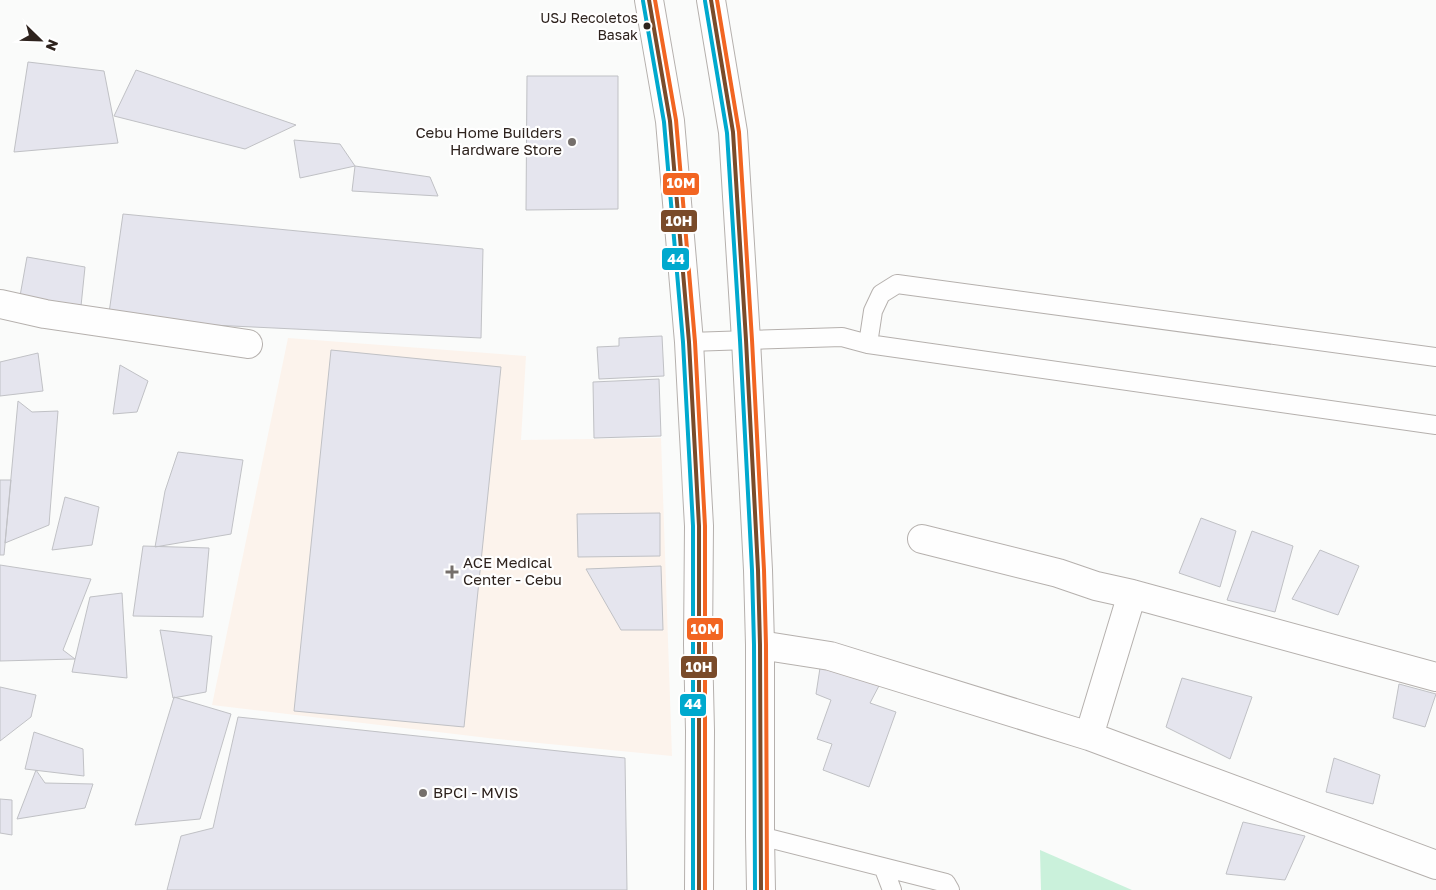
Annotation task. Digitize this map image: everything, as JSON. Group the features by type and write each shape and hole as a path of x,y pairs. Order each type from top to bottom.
{"main road":[{"path":"649,0 670,122 689,342 699,526 699,890"},
{"path":"711,0 733,132 746,340 760,645 761,890"},
{"path":"0,304 45,314 248,344"},
{"path":"922,539 1436,677"},
{"path":"1089,736 1132,594"},
{"path":"760,645 830,656 1089,736 1436,865"}],"lane":[{"path":"868,344 873,311 881,294 897,284 1436,357"},
{"path":"689,342 842,338 868,344 1436,425"},
{"path":"760,836 946,884 950,890"},
{"path":"884,869 892,890"}],"shaded area":[{"name":"ACE Medical Center - Cebu","path":"288,338 526,356 521,440 661,438 672,756 488,738 212,705"}],"green space":[{"path":"1040,850 1132,890 1041,890"}],"building":[{"path":"28,62 104,71 118,143 14,152"},
{"path":"136,70 296,125 245,149 114,116"},
{"name":"Cebu Home Builders Hardware Store","path":"527,76 618,76 618,209 526,210"},
{"path":"294,140 340,144 355,166 300,178"},
{"path":"355,166 430,177 438,196 352,191"},
{"path":"123,214 483,249 481,338 108,320"},
{"path":"27,257 85,267 81,306 20,296"},
{"path":"662,336 664,376 599,379 597,347 619,346 619,338"},
{"path":"331,350 501,367 464,727 294,711"},
{"path":"38,353 43,391 0,396 0,362"},
{"path":"120,365 148,381 137,412 113,414"},
{"path":"659,379 661,436 594,438 593,382"},
{"path":"18,401 32,412 58,411 49,525 5,543"},
{"path":"178,452 243,460 231,534 155,547 165,491"},
{"path":"0,480 11,480 4,555 0,555"},
{"path":"65,497 99,507 92,545 52,550"},
{"path":"660,513 660,556 578,557 577,514"},
{"path":"1201,518 1236,531 1220,587 1179,573"},
{"path":"1252,531 1293,546 1275,612 1227,600"},
{"path":"143,546 209,548 203,617 133,616"},
{"path":"1320,550 1359,566 1338,615 1292,599"},
{"path":"0,565 91,579 63,650 75,659 0,661"},
{"path":"661,566 663,630 621,630 586,569"},
{"path":"122,593 127,678 72,672 90,597"},
{"path":"160,630 212,636 206,692 173,698"},
{"path":"820,668 881,682 870,703 896,712 869,787 823,770 832,744 817,739 831,700 816,694"},
{"path":"1182,678 1252,697 1230,759 1166,727"},
{"path":"1399,684 1436,694 1425,727 1393,718"},
{"path":"0,687 36,695 31,717 0,741"},
{"path":"174,697 231,714 200,819 135,825"},
{"name":"BPCI - MVIS","path":"238,717 625,758 627,890 167,890 181,836 213,828"},
{"path":"34,732 83,749 84,776 25,769"},
{"path":"1334,758 1380,775 1373,804 1326,792"},
{"path":"36,770 45,783 93,784 85,808 17,819"},
{"path":"0,799 12,800 12,835 0,833"},
{"path":"1243,822 1305,836 1285,880 1226,874"}],"transit line":[{"name":"10H","path":"649,0 670,121 689,342 699,526 699,890"},
{"name":"10M","path":"655,0 676,120 695,342 705,526 705,890"},
{"name":"10H","path":"711,0 733,132 746,340 758,570 761,890"},
{"name":"10M","path":"717,0 739,132 752,340 764,570 767,890"},
{"name":"44","path":"643,1 664,122 683,342 693,526 693,890"},
{"name":"44","path":"705,1 727,133 740,340 752,570 755,890"}],"place":[{"name":"USJ Recoletos Basak","path":"647,26"},
{"name":"Cebu Home Builders Hardware Store","path":"572,142"},
{"name":"ACE Medical Center - Cebu","path":"452,572"},
{"name":"BPCI - MVIS","path":"423,793"}]}
